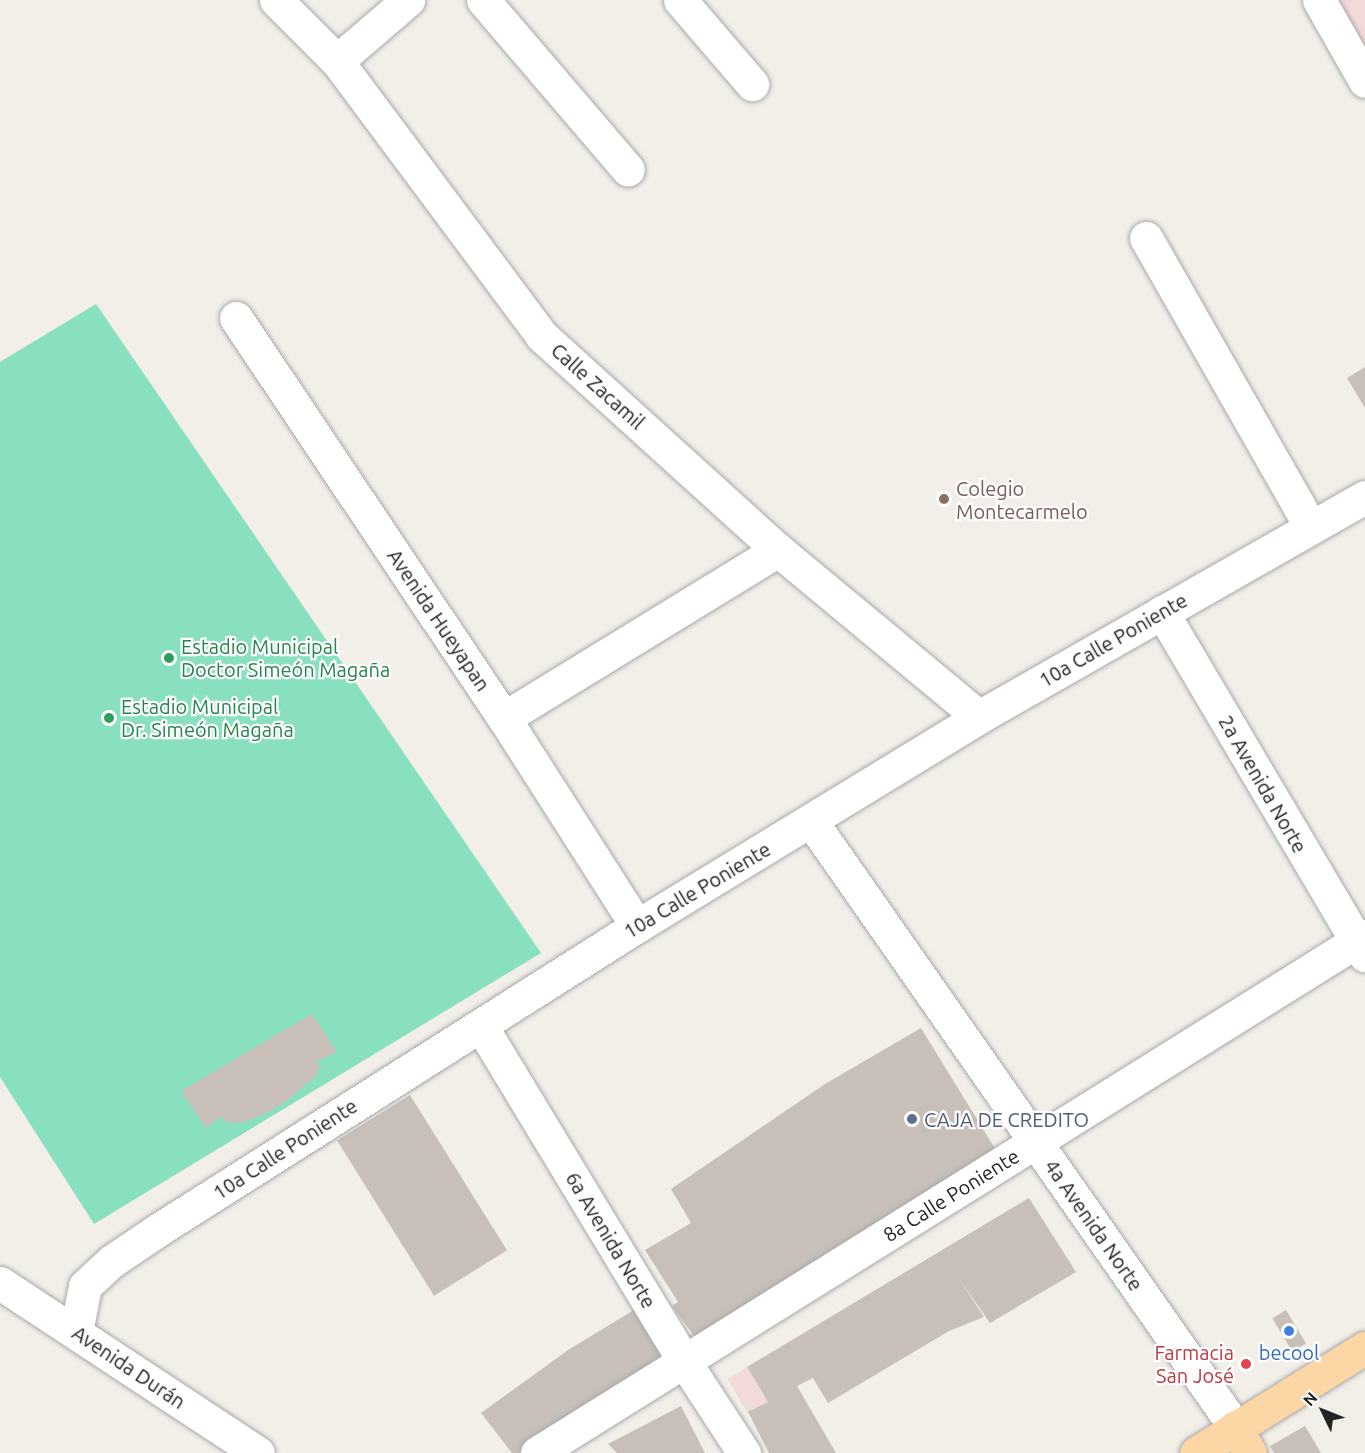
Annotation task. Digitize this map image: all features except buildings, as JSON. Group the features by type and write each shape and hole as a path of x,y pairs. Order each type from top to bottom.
{"main road":[{"path":"1196,1453 1242,1440 1365,1348"}],"street":[{"name":"Calle Zacamil","path":"276,0 337,61 542,336 778,550 979,717"},
{"path":"337,61 408,0"},
{"path":"483,0 628,170"},
{"path":"680,0 752,84"},
{"path":"1319,0 1365,81"},
{"path":"1146,238 1311,527"},
{"name":"Avenida Hueyapan","path":"236,318 504,718 637,926"},
{"name":"10a Calle Poniente","path":"76,1332 85,1286 112,1261 309,1133 637,926 979,717 1365,497"},
{"path":"504,718 778,550"},
{"name":"2a Avenida Norte","path":"1162,612 1362,944"},
{"name":"4a Avenida Norte","path":"811,821 1242,1440"},
{"name":"8a Calle Poniente","path":"537,1453 1036,1142 1362,944"},
{"name":"6a Avenida Norte","path":"481,1026 684,1361 744,1453"},
{"name":"Avenida Durán","path":"0,1283 258,1453"}],"shaded area":[{"path":"1334,0 1365,0 1365,59"},
{"path":"747,1367 768,1402 748,1414 727,1379"}],"green space":[{"name":"Estadio Municipal Doctor Simeón Magaña","path":"96,304 541,953 94,1224 0,1077 0,362"}],"place":[{"name":"Colegio Montecarmelo","path":"944,499"},
{"name":"Estadio Municipal Doctor Simeón Magaña","path":"169,658"},
{"name":"Estadio Municipal Dr. Simeón Magaña","path":"109,718"},
{"name":"CAJA DE CREDITO","path":"912,1119"},
{"name":"becool","path":"1289,1331"},
{"name":"Farmacia San José","path":"1246,1364"}]}
